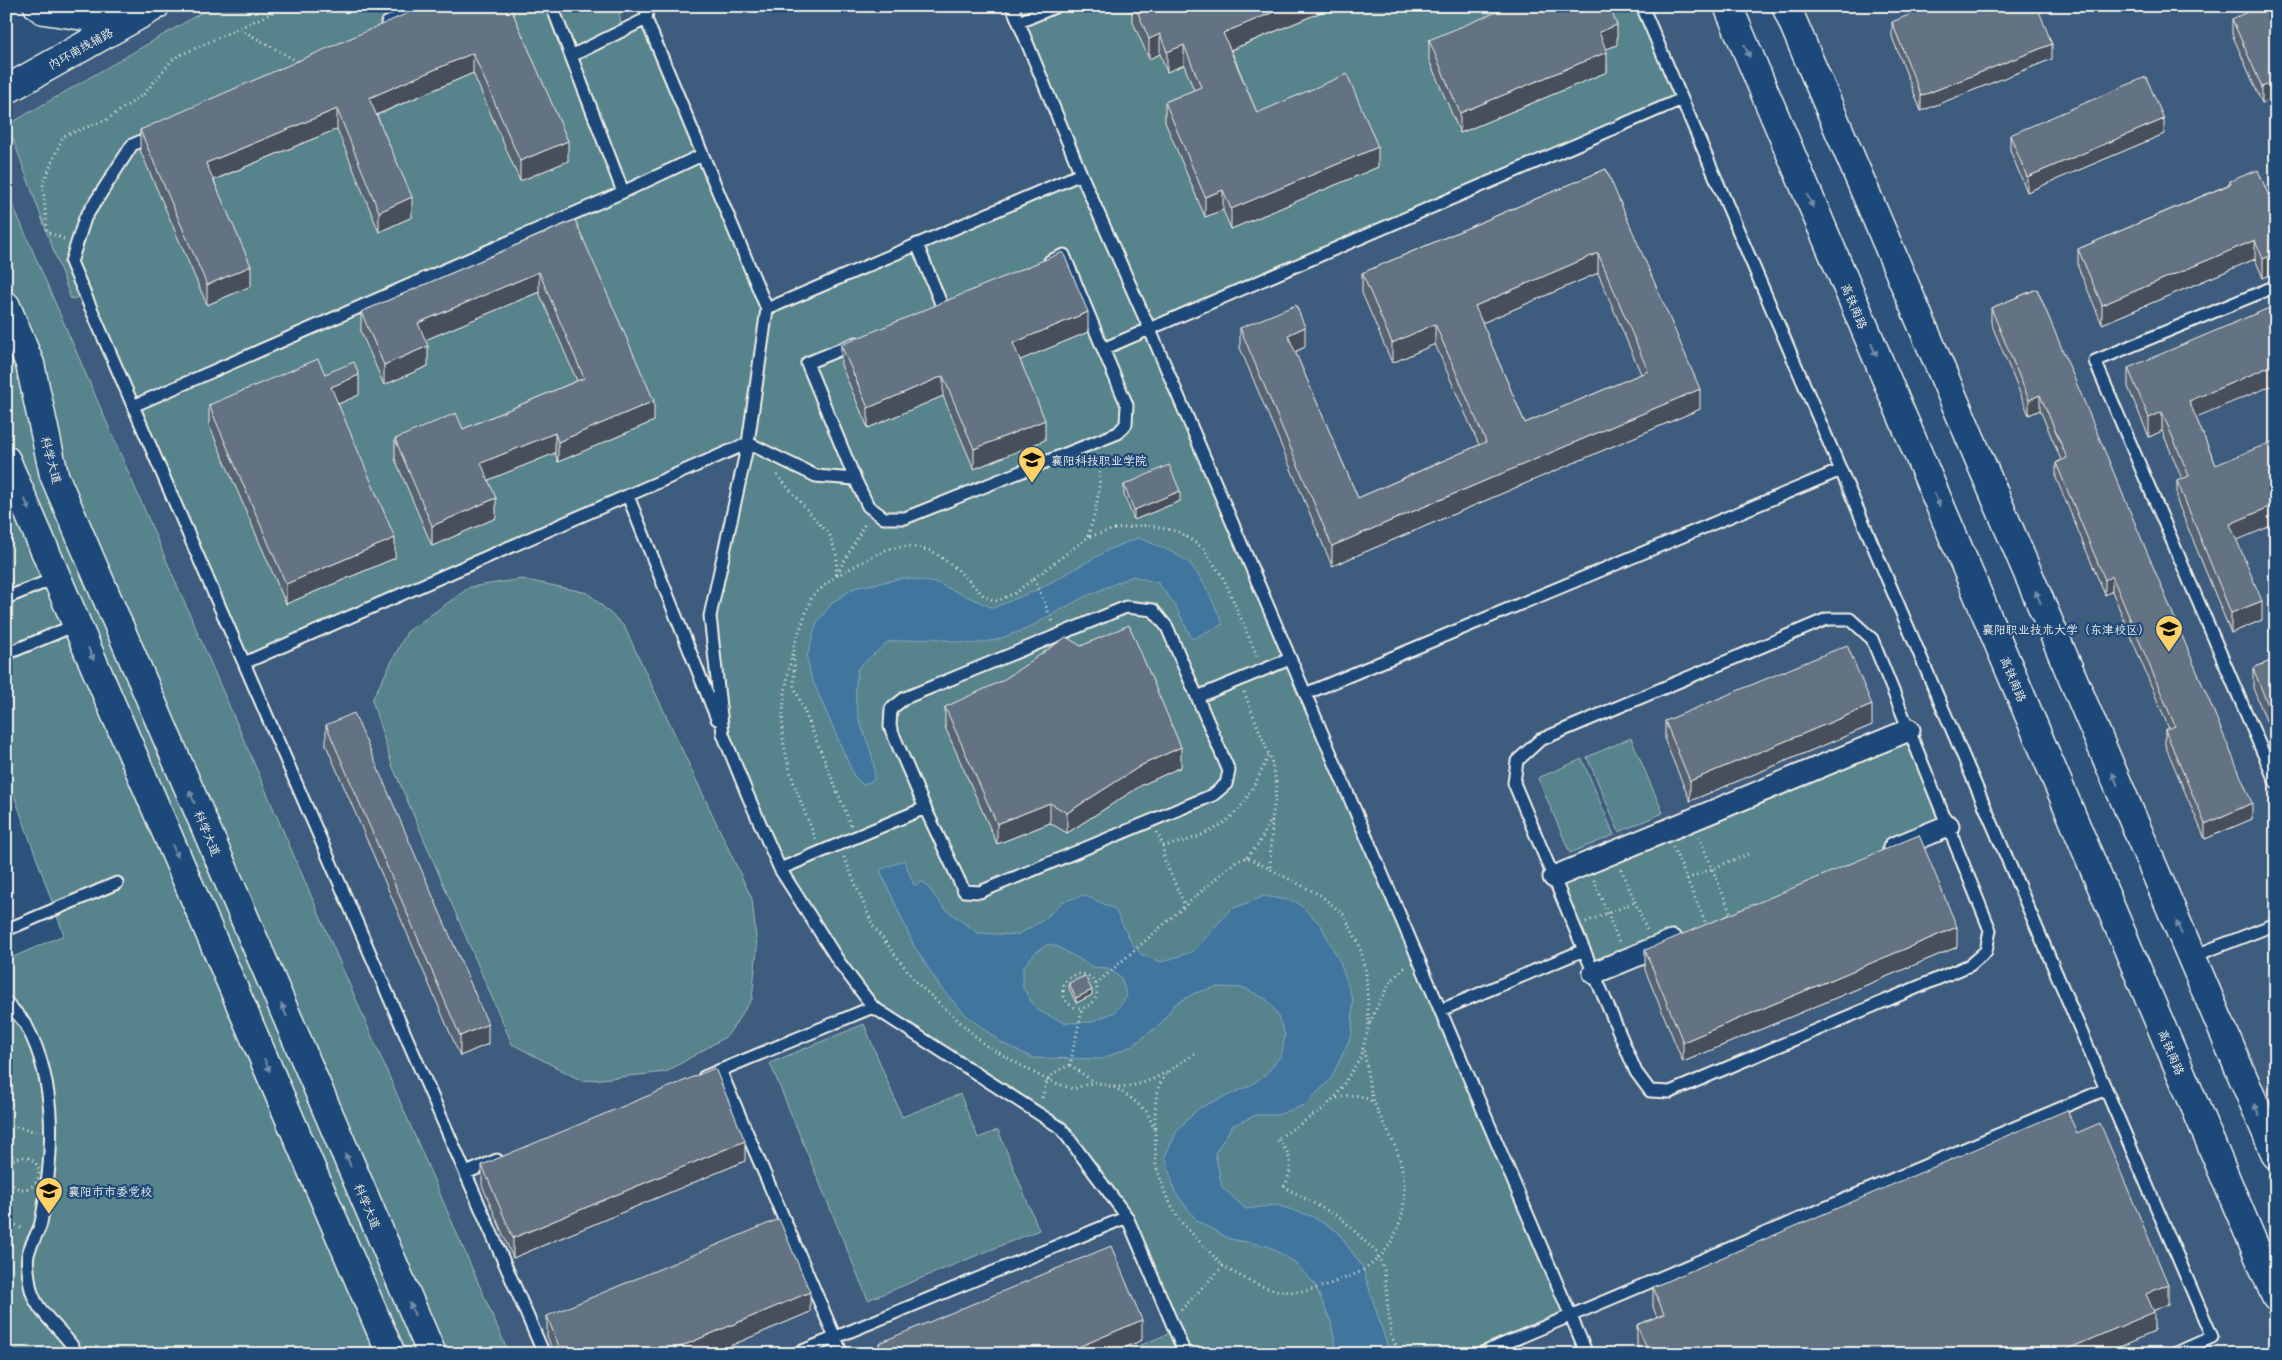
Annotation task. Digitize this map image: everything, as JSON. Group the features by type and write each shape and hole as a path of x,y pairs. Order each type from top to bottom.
{"main road":[{"path":"38,6 44,10 97,18 126,6"},
{"name":"内环南线辅路","path":"6,90 155,6"},
{"name":"高铁南路","path":"1728,6 2276,1297"},
{"path":"1786,6 2276,1155"},
{"name":"科学大道","path":"6,306 30,364 54,475 432,1354"},
{"path":"6,460 58,576 391,1354"}],"street":[{"path":"1554,877 1909,730"},
{"path":"1872,857 1948,826"},
{"path":"1594,974 1707,926"}],"lane":[{"path":"379,27 422,6"},
{"path":"552,6 624,192"},
{"path":"648,6 646,20 767,309 748,443 710,616 723,734"},
{"path":"1012,6 1080,174 1150,330 1587,1354"},
{"path":"1019,22 1057,6"},
{"path":"1642,6 2212,1337 2174,1354"},
{"path":"571,56 646,20"},
{"path":"1102,350 1682,99"},
{"path":"158,133 132,146 85,218 71,262 544,1354"},
{"path":"133,406 624,192 702,155"},
{"path":"767,309 1080,174"},
{"path":"918,244 942,306"},
{"path":"870,336 807,363 868,506 884,518 905,518 1118,433 1126,424 1127,405 1102,350 1064,255 1038,266"},
{"path":"2276,286 2095,361 2276,783"},
{"path":"244,663 748,443 816,476 855,479"},
{"path":"1305,694 1841,470"},
{"path":"628,496 723,734 780,869 840,962 873,1007 1061,1128 1127,1217 1185,1354"},
{"path":"6,598 58,576"},
{"path":"1126,607 1153,610 1168,627 1229,771 1226,784 1213,795 980,892 964,891 925,808 890,727 891,708 905,698 1126,607"},
{"path":"1826,619 1850,619 1872,639 1909,730 1990,930 1986,951 1970,965 1670,1092 1650,1091 1636,1072 1514,783 1517,761 1540,740 1826,619"},
{"path":"6,654 78,624"},
{"path":"1197,697 1290,659"},
{"path":"780,869 925,808"},
{"path":"6,930 117,883"},
{"path":"2192,957 2276,924"},
{"path":"1441,1010 1584,950"},
{"path":"6,1002 25,1024 39,1054 50,1104 51,1163 40,1226 28,1255 31,1288 43,1314 73,1346 77,1354"},
{"path":"693,1081 873,1007"},
{"path":"720,1070 842,1354"},
{"path":"1480,1354 2106,1089"},
{"path":"466,1173 511,1154"},
{"path":"795,1354 1127,1217"}],"path":[{"path":"76,245 47,232 43,184 63,136 106,120 144,94 174,58 287,6"},
{"path":"240,29 302,64"},
{"path":"1088,537 1098,507 1100,468 1097,441"},
{"path":"774,471 830,536 837,557 836,576"},
{"path":"836,576 873,510"},
{"path":"821,852 800,799 783,743 784,694 794,646 812,596 836,576 887,549 909,546 932,551 957,569 985,597 997,601 1015,593 1088,537 1115,529 1148,525 1179,532 1203,548 1224,579 1263,670"},
{"path":"1034,579 1051,619"},
{"path":"794,646 794,686 856,837"},
{"path":"1239,679 1269,756 1277,786 1272,819 1270,868"},
{"path":"1163,846 1179,844 1209,832 1239,809 1269,756"},
{"path":"1096,984 1236,861 1247,857 1258,845 1272,819"},
{"path":"1692,820 1732,916"},
{"path":"1152,821 1163,846 1164,859 1184,906"},
{"path":"1666,830 1707,926"},
{"path":"839,844 873,926 917,983 985,1045 1047,1080 1073,1089 1094,1082"},
{"path":"1613,852 1654,948"},
{"path":"1687,879 1748,854"},
{"path":"1247,857 1320,895 1343,914 1359,944 1366,972 1369,1026"},
{"path":"1587,864 1627,960"},
{"path":"1574,927 1635,902"},
{"path":"1400,1354 1391,1335 1384,1269 1376,1252 1342,1218 1284,1187 1289,1178 1290,1156 1277,1139 1323,1109 1331,1100 1360,1058 1369,1026 1381,997 1397,973 1418,958"},
{"path":"1076,974 1082,974 1092,979 1097,989 1095,1000 1092,1004 1082,1009 1071,1006 1066,1002 1062,992 1066,980 1076,974"},
{"path":"1038,1113 1047,1080 1055,1072 1070,1064 1082,1009"},
{"path":"1174,1065 1162,1078 1155,1103 1156,1165 1166,1196 1180,1221 1223,1266 1249,1282 1277,1291 1301,1292 1317,1290 1363,1270 1379,1258 1392,1241 1403,1217 1406,1184 1398,1153 1374,1103 1363,1046"},
{"path":"1070,1064 1094,1082 1114,1087 1130,1087 1156,1079 1174,1065 1195,1054"},
{"path":"1114,1087 1147,1112 1155,1131"},
{"path":"1331,1100 1350,1094 1364,1096 1374,1103"},
{"path":"6,1129 18,1127 50,1136"},
{"path":"6,1142 14,1159"},
{"path":"19,1157 30,1158 37,1165 39,1176 33,1185 28,1188 18,1188 9,1182 7,1167 14,1159 19,1157"},
{"path":"1172,1321 1223,1266"}],"shaded area":[{"name":"襄阳科技职业学院","path":"155,6 1728,6 2276,1297 2276,1354 509,1354 6,189 6,90"},
{"name":"襄阳职业技术大学（东津校区）","path":"1786,6 2276,6 2276,1155"},
{"path":"1138,538 1173,553 1191,565 1205,586 1223,624 1192,639 1175,605 1158,583 1133,576 1082,598 1026,629 996,640 972,644 932,638 888,642 858,668 856,706 872,756 874,780 863,785 854,776 811,677 807,657 817,622 833,602 854,588 904,578 937,583 993,608 1039,589 1110,549"},
{"path":"904,860 914,885 924,882 944,908 978,933 1017,935 1045,919 1062,902 1084,895 1115,909 1132,944 1142,955 1161,962 1194,951 1231,909 1265,896 1297,902 1320,924 1340,962 1353,1001 1352,1034 1331,1079 1305,1105 1277,1115 1256,1115 1232,1126 1215,1153 1222,1187 1246,1209 1276,1205 1311,1216 1337,1231 1362,1266 1390,1354 1337,1354 1331,1322 1314,1283 1293,1261 1268,1246 1230,1239 1197,1221 1175,1192 1165,1156 1178,1129 1199,1108 1251,1085 1266,1074 1282,1054 1285,1034 1276,1012 1267,1000 1245,988 1217,987 1195,993 1174,1005 1161,1024 1132,1046 1102,1059 1033,1058 1002,1043 966,1015 941,988 914,946 880,870","holes":["1048,944 1058,947 1093,967 1108,968 1121,978 1127,996 1115,1012 1091,1022 1065,1023 1037,1010 1023,988 1023,967 1036,952"]}],"green space":[{"path":"213,6 619,6 621,31 646,19 767,309 1080,174 1012,6 1642,6 1682,99 1150,330 1571,1316 1480,1354 1120,1354 1175,1331 1127,1217 1061,1128 873,1007 780,869 723,734 710,616 748,444 244,663 85,296 71,299 8,125"},
{"path":"6,189 509,1354 6,1354 6,960 64,935 6,773"},
{"path":"522,579 588,593 624,626 752,899 757,948 752,999 727,1036 666,1072 582,1081 512,1044 392,765 372,700 407,632 470,587"},
{"path":"1909,730 1948,826 1594,973 1554,877"},
{"path":"1631,738 1663,813 1619,832 1587,757"},
{"path":"1582,759 1614,835 1570,853 1538,778"},
{"path":"864,1024 902,1117 960,1094 978,1138 998,1130 1039,1230 868,1300 770,1063"}],"building":[{"path":"424,6 510,6 568,141 520,161 473,53 369,98 412,197 379,212 337,109 206,163 251,266 207,285 140,130"},
{"path":"1135,6 1288,6 1223,33 1257,113 1347,74 1378,147 1231,209 1223,190 1205,197 1165,102 1201,87 1184,45 1167,52 1160,34 1149,39"},
{"path":"1511,6 1609,6 1617,25 1599,32 1607,52 1460,113 1429,40"},
{"path":"1930,6 2037,6 2052,44 1921,96 1892,22"},
{"path":"2260,6 2276,6 2276,81 2262,87 2232,19"},
{"path":"2146,77 2164,119 2027,177 2010,135"},
{"path":"1606,169 1700,389 1332,546 1240,328 1296,305 1305,327 1288,335 1358,498 1486,442 1435,324 1392,343 1362,273","holes":["1598,253 1648,371 1525,423 1475,306"]},
{"path":"2258,170 2276,213 2276,253 2263,259 2255,240 2102,305 2078,249 2231,184 2230,181"},
{"path":"575,220 654,401 558,442 555,433 481,463 496,498 432,526 395,439 456,413 463,429 584,378 539,272 418,323 428,346 384,365 361,312"},
{"path":"1063,252 1088,312 1013,343 1045,420 974,449 943,376 868,408 841,345"},
{"path":"2037,289 2252,803 2205,824 2165,730 2175,726 2112,576 2105,580 2056,463 2067,458 2040,395 2029,400 1991,308"},
{"path":"2276,305 2276,364 2189,401 2216,465 2276,440 2276,504 2230,524 2262,601 2231,613 2177,481 2189,476 2162,412 2149,418 2128,368"},
{"path":"318,359 325,374 354,362 359,375 331,387 395,538 286,584 209,405"},
{"path":"1169,465 1180,491 1134,510 1124,485"},
{"path":"1129,625 1181,747 1142,765 1067,813 1050,803 997,824 945,707 1002,681 1066,637 1081,646"},
{"path":"1847,645 1872,705 1690,781 1665,721"},
{"path":"2276,659 2276,725 2253,668"},
{"path":"354,713 488,1024 460,1036 326,725"},
{"path":"1919,835 1957,927 1683,1042 1645,950"},
{"path":"1085,976 1092,990 1076,998 1069,983"},
{"path":"715,1068 745,1141 513,1238 482,1165"},
{"path":"2067,1110 2077,1133 2100,1123 2168,1284 2146,1294 2154,1312 2056,1354 1649,1354 1637,1325 1664,1314 1653,1287"},
{"path":"779,1219 810,1292 663,1354 562,1354 547,1316"},
{"path":"1111,1246 1142,1320 1062,1354 883,1354 879,1343"}],"place":[{"name":"襄阳科技职业学院","path":"1032,484"},
{"name":"襄阳职业技术大学（东津校区）","path":"2169,653"},
{"name":"襄阳市市委党校","path":"49,1215"}]}
